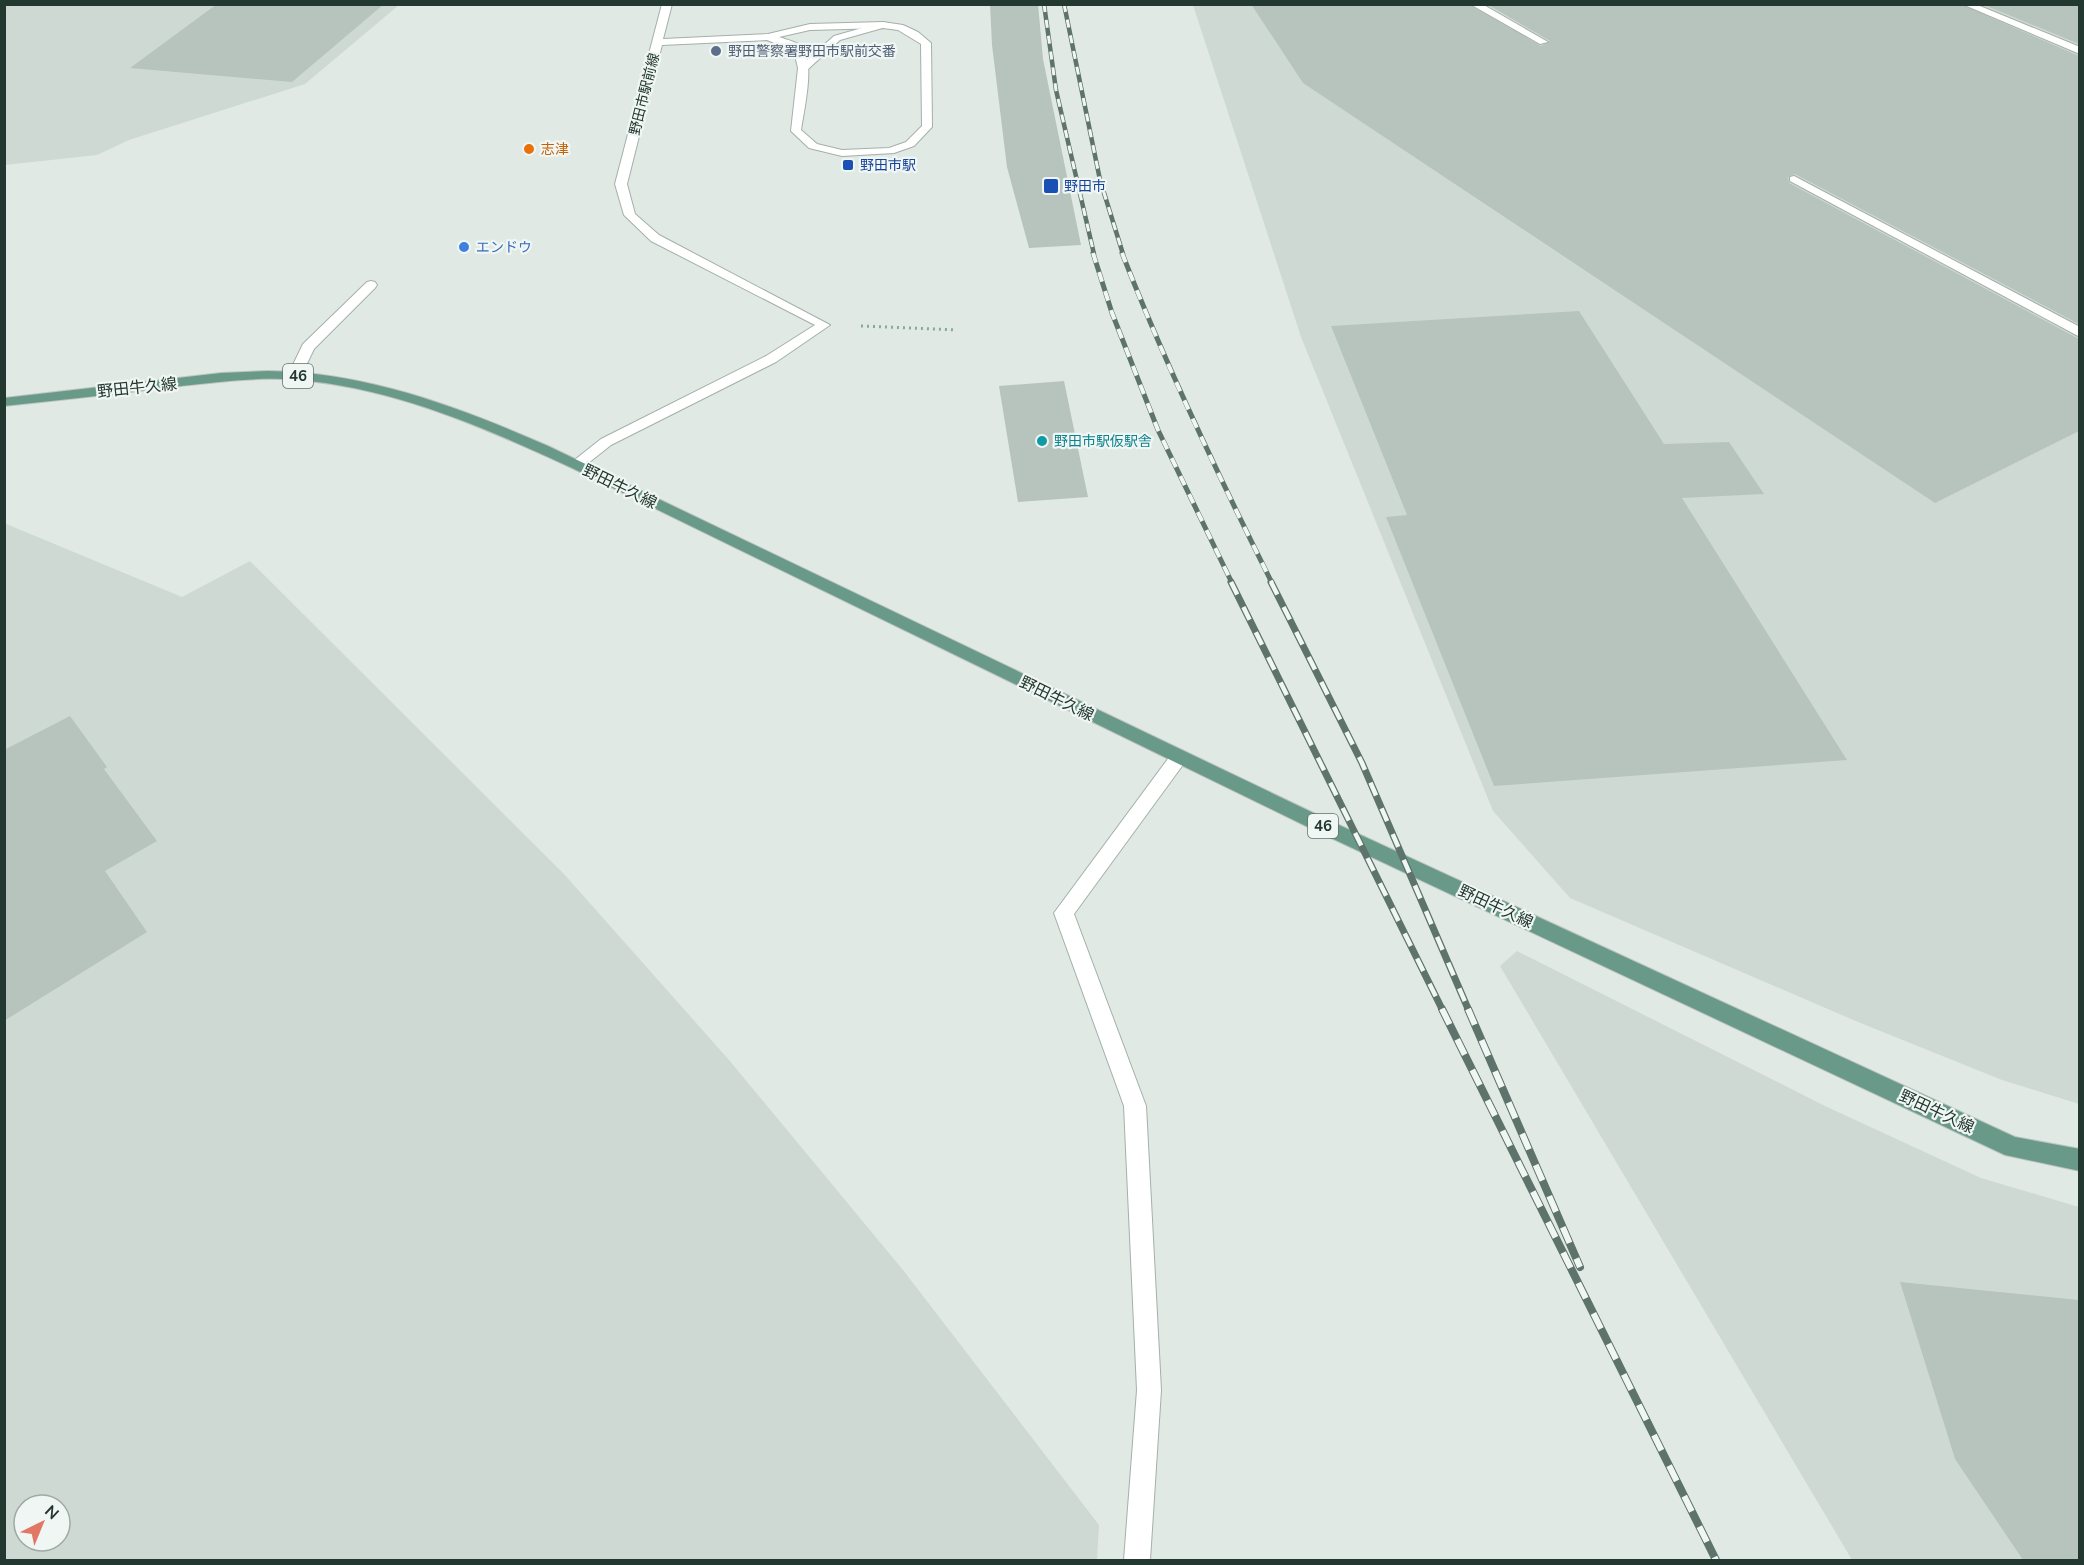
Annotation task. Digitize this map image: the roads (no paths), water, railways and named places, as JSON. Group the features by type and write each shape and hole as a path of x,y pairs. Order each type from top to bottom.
{"main road":[{"name":"野田牛久線","path":"4,402 227,377 295,375 363,384 430,403 496,428 577,465 1179,757 2013,1147 2079,1160"}],"street":[{"name":"野田市駅前線","path":"577,465 606,442 762,364 824,325 655,238 630,215 621,184 667,4"},
{"path":"1474,4 1544,42"},
{"path":"1966,4 2079,51"},
{"path":"657,42 768,37 810,27 884,25 900,27 915,34 926,43 927,127 910,144 891,151 842,153 813,146 796,131 803,68 799,50 790,44 768,37"},
{"path":"803,68 837,38 884,25"},
{"path":"1794,179 2079,333"},
{"path":"295,375 308,347 371,285"},
{"path":"1137,1560 1149,1390 1135,1106 1064,913 1179,757"}],"railway":[{"path":"1044,4 1056,90 1094,254"},
{"path":"1064,4 1100,180 1123,254"},
{"path":"1093,253 1112,313 1158,430 1232,583"},
{"path":"1122,253 1193,420 1272,583"},
{"path":"1231,582 1443,1011"},
{"path":"1271,582 1362,763 1469,1011"},
{"path":"1442,1009 1716,1560"},
{"path":"1468,1009 1580,1267"}],"place":[{"name":"野田警察署野田市駅前交番","path":"716,51"},
{"name":"志津","path":"529,149"},
{"name":"野田市駅","path":"848,165"},
{"name":"野田市","path":"1051,186"},
{"name":"エンドウ","path":"464,247"},
{"name":"野田市駅仮駅舎","path":"1042,441"}]}
